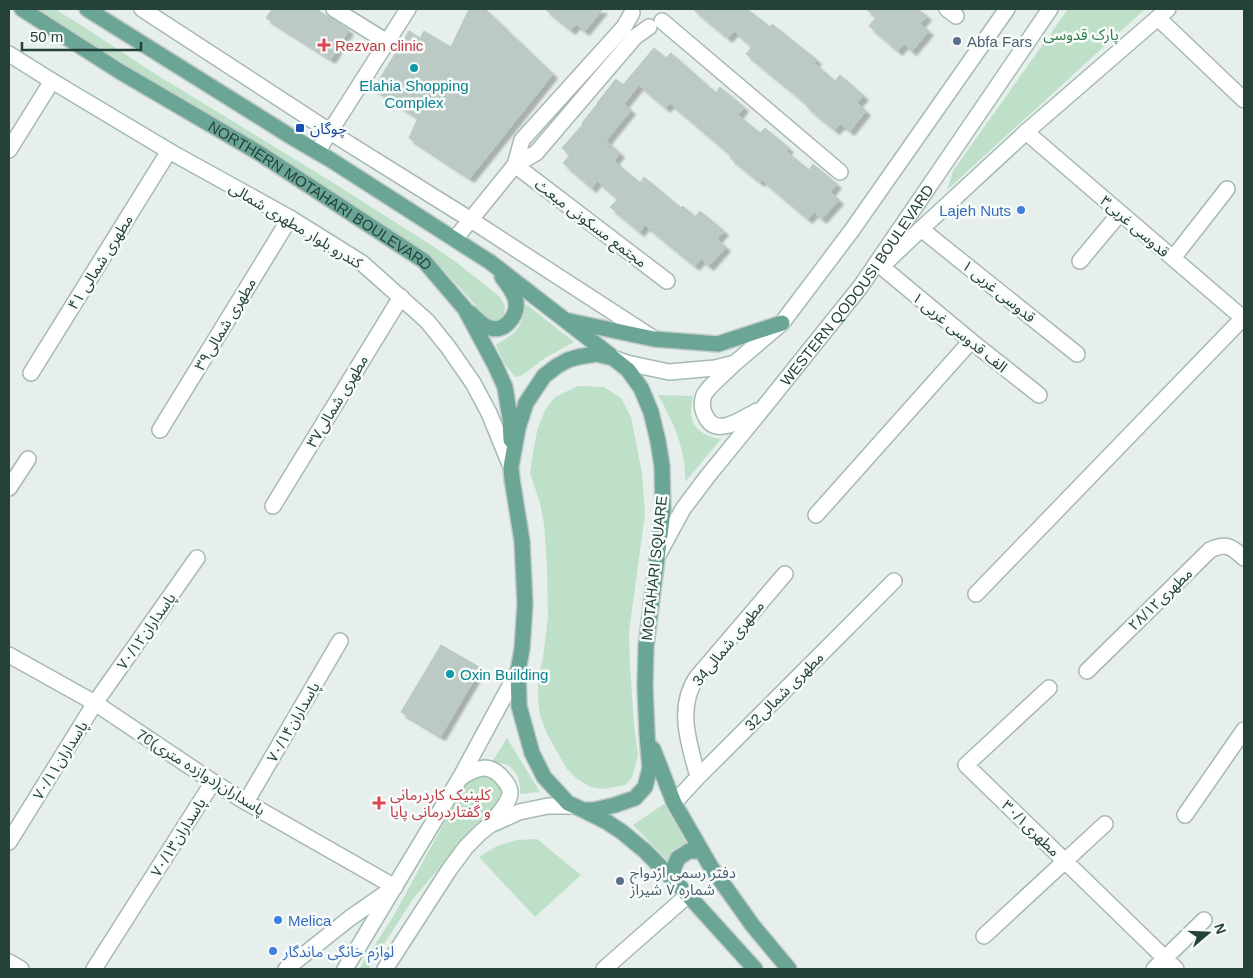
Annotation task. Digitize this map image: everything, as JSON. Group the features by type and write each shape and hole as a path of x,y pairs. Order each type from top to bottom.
{"main road":[{"name":"NORTHERN MOTAHARI BOULEVARD","path":"22,9 119,71 259,153 424,261 465,309 495,365 504,387 510,418 511,467"},
{"path":"87,9 97,13 490,262 613,358"},
{"path":"465,309 489,328 500,328 513,318 516,303 511,289 490,262"},
{"path":"566,321 654,339 718,344 782,323"},
{"path":"613,358 596,354 578,356 557,366 544,376 526,403 518,428 511,467 522,541 525,604 522,649 518,671 519,706 532,753 544,777 568,803 608,822 645,851 688,895 752,968"},
{"name":"MOTAHARI SQUARE","path":"579,808 594,810 615,806 635,798 645,787 650,768 645,686 646,646 663,511 662,466 651,412 641,388 628,370 613,358"},
{"path":"647,734 674,803 701,851 754,926 789,969"},
{"path":"676,883 673,870 678,858 688,851 701,851"}],"street":[{"path":"142,9 654,339"},
{"path":"334,9 387,42"},
{"path":"318,152 408,9"},
{"path":"764,408 723,427 713,426 706,419 702,407 705,393 735,363 782,323 852,230 1007,9"},
{"name":"WESTERN QODOUSI BOULEVARD","path":"658,555 683,509 707,477 861,286 1050,9"},
{"path":"632,11 640,25 659,19"},
{"path":"515,165 522,140 624,27 632,11"},
{"path":"861,286 1026,132 1163,13 1244,100"},
{"path":"455,239 515,165 536,153 635,37 659,19"},
{"path":"659,19 840,172"},
{"name":"کندرو بلوار مطهری شمالی","path":"9,54 169,151 290,218 362,263 427,321 452,354 473,383 489,413 511,467"},
{"path":"9,150 52,81"},
{"path":"565,93 577,104"},
{"name":"قدوسی غربی۳","path":"1026,132 1244,318"},
{"name":"۴۱ مطهرى شمالى","path":"31,372 169,151"},
{"name":"مجتمع مسکونی مبعث","path":"515,165 667,281"},
{"path":"1173,258 1227,189"},
{"path":"1080,261 1120,213"},
{"name":"مطهرى شمالى۳۹","path":"160,430 290,218"},
{"name":"۱ قدوسی غربی","path":"921,229 1077,354"},
{"name":"۱ الف قدوسی غربی","path":"882,267 1040,395"},
{"name":"مطهرى شمالى۳۷","path":"273,506 401,297"},
{"path":"976,594 1244,318"},
{"path":"816,515 971,341"},
{"path":"613,358 669,372 715,368 735,363"},
{"path":"9,488 28,459"},
{"name":"مطهری۲۸/۱۲","path":"1087,671 1210,550 1226,545 1242,552"},
{"name":"پاسداران۷۰/۱۲","path":"95,704 197,558"},
{"name":"34مطهرى شمالى","path":"698,777 686,736 686,708 689,692 697,677 785,574"},
{"name":"32مطهرى شمالى","path":"674,803 894,581"},
{"name":"پاسداران۷۰/۱۴","path":"246,802 340,641"},
{"name":"70پاسداران(دوازده متری)","path":"9,654 95,704 213,782 395,888"},
{"path":"345,969 460,778 518,671"},
{"name":"مطهری۳۰/۱","path":"1049,688 966,766 1064,861 1165,966"},
{"name":"پاسداران۷۰/۱۱","path":"9,842 95,704"},
{"path":"1185,815 1244,730"},
{"path":"385,969 466,847 490,824 506,805 510,794 509,786 499,773 489,768 478,768 460,778"},
{"name":"پاسداران۷۰/۱۳","path":"94,969 213,782"},
{"path":"490,824 519,812 548,806 579,808"},
{"path":"984,936 1105,824"},
{"path":"286,969 350,918 395,888"},
{"path":"604,969 688,895"},
{"path":"1165,966 1204,920"},
{"path":"9,962 22,969"}],"green space":[{"path":"37,9 55,9 149,70 428,243 456,262 500,297 505,306 504,315 499,320 487,318 443,269 406,239"},
{"name":"پارک قدوسی","path":"1068,9 1145,9 947,190 953,171"},
{"path":"526,304 574,342 545,358 521,376 515,377 505,364 496,345 518,328"},
{"path":"578,386 604,387 621,398 631,417 642,473 645,514 629,632 634,725 638,756 632,778 625,785 604,789 590,787 576,778 567,769 547,734 540,715 538,699 538,680 543,658 548,616 547,567 544,524 540,503 530,473 537,431 545,410 555,397"},
{"path":"658,395 693,396 691,413 695,425 704,434 721,439 685,482 684,459 678,437"},
{"path":"507,738 540,792 520,794 519,781 513,769 505,764 492,762"},
{"path":"478,775 491,776 499,783 503,791 501,798 413,899 368,969 359,969 393,917 463,788 470,779"},
{"path":"664,804 687,844 673,850 668,861 633,825"},
{"path":"537,839 581,875 535,917 479,857 497,846 517,840"}],"building":[{"name":"Rezvan clinic","path":"272,9 316,9 349,30 331,59 266,18"},
{"path":"469,9 485,9 553,74 470,178 409,138 418,118 374,88 409,31 420,38 424,31 451,47"},
{"path":"545,9 603,9 585,31 576,24 571,30"},
{"path":"693,9 747,9 770,27 772,24 817,60 814,63 835,81 840,75 864,96 857,103 866,111 850,131 841,124 835,130 806,106 807,104 746,54 752,47 734,31 728,38"},
{"path":"866,9 918,9 927,16 920,24 929,31 912,51 904,44 898,51 869,26 876,17"},
{"path":"654,48 666,58 671,53 716,93 720,87 744,107 738,115 760,133 765,128 789,148 786,151 809,170 813,164 837,184 830,192 839,200 822,219 814,212 808,219 762,180 760,182 730,158 732,156 670,103 666,108 639,85 624,104 631,110 606,141 620,153 614,161 640,183 644,177 681,208 683,206 695,217 700,211 724,231 717,239 726,247 709,266 701,259 695,266 645,225 640,232 610,207 618,199 597,181 592,188 563,163 570,155 562,148 583,124 597,103 616,79 623,85"},
{"path":"441,645 481,668 441,736 401,712"}],"place":[{"name":"Abfa Fars","path":"957,41"},
{"name":"Rezvan clinic","path":"324,45"},
{"name":"Elahia Shopping Complex","path":"414,68"},
{"name":"چوگان","path":"300,128"},
{"name":"Lajeh Nuts","path":"1021,210"},
{"name":"Oxin Building","path":"450,674"},
{"name":"کلینیک کاردرمانی و گفتاردرمانی پایا","path":"379,803"},
{"name":"دفتر رسمی ازدواج شماره ۷ شیراز","path":"620,881"},
{"name":"Melica","path":"278,920"},
{"name":"لوازم خانگی ماندگار","path":"273,951"}]}
